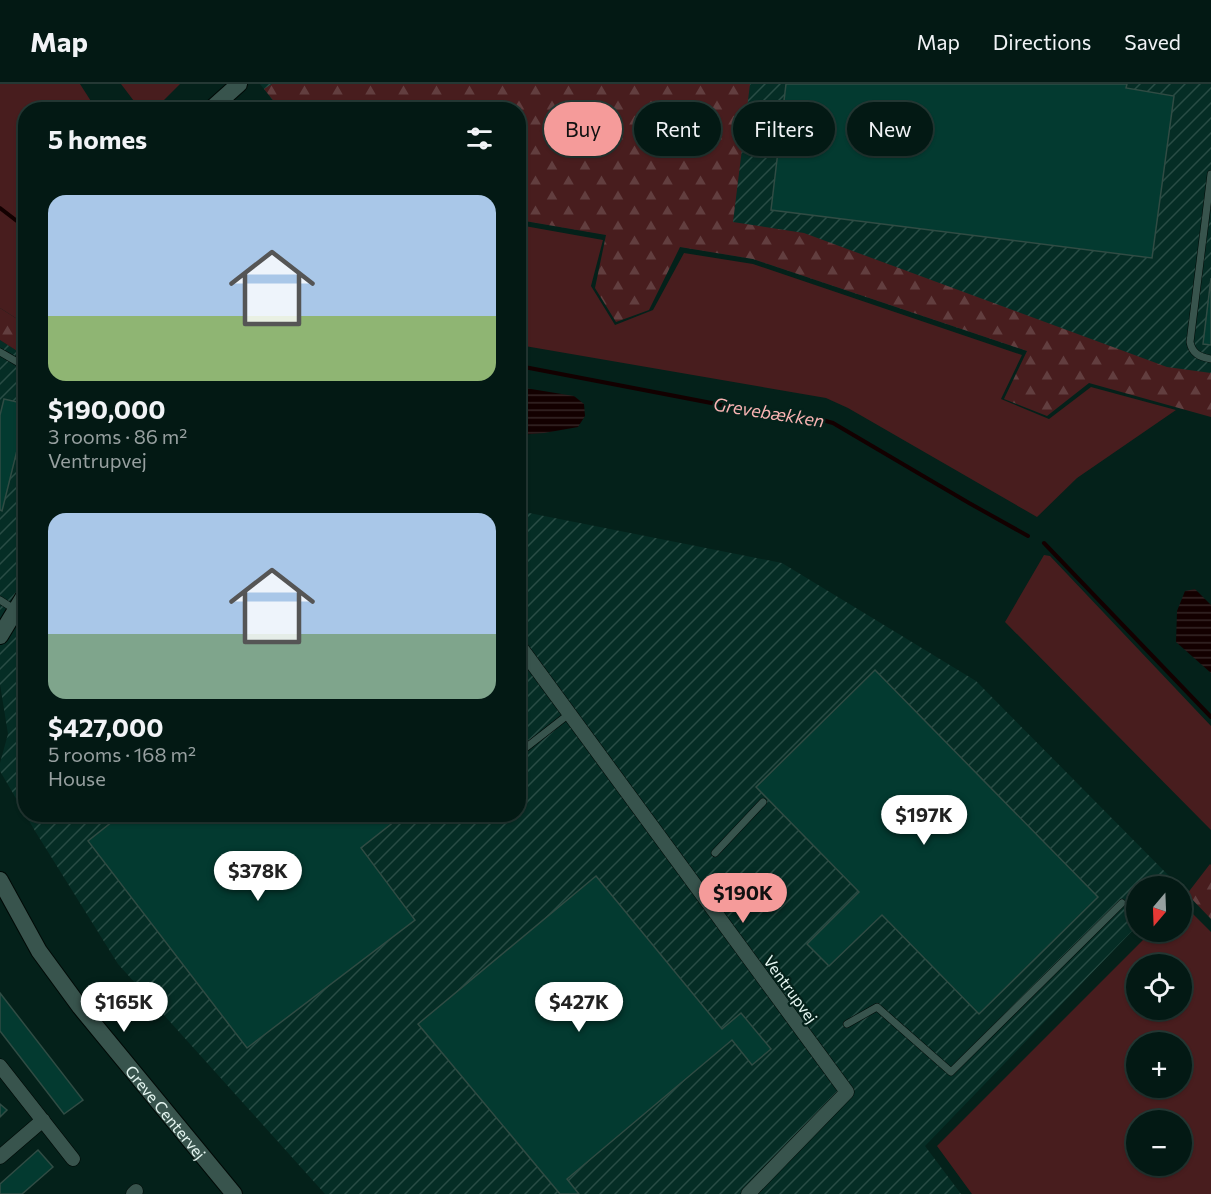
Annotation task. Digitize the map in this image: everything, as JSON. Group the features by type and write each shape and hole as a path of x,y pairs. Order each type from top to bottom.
{"street":[{"path":"219,102 239,84"},
{"path":"0,636 17,610"},
{"name":"Ventrupvej","path":"526,655 847,1092 748,1194"},
{"name":"Greve Centervej","path":"0,880 39,951 80,1007 234,1194"},
{"path":"0,1066 73,1159"},
{"path":"0,1157 43,1120"}],"lane":[{"path":"1211,174 1190,342 1191,349 1197,355 1211,359"},
{"path":"0,352 18,362"},
{"path":"0,600 17,610"},
{"path":"526,748 569,714"},
{"path":"716,853 763,802"},
{"path":"847,1024 877,1007 951,1072 1122,903"}],"shaded area":[{"path":"260,84 1211,84 1211,400 1149,392 753,259 526,221 526,102 274,102"},
{"path":"0,340 18,352 18,802 0,771 8,734 0,684"},
{"path":"526,388 574,396 584,404 585,416 578,427 526,434"},
{"path":"526,512 782,563 976,681 1169,876 1126,876 1126,937 925,1146 961,1194 325,1194 118,964 30,822 526,822"},
{"path":"1195,589 1211,605 1211,673 1176,642 1177,611 1185,591"}],"green space":[{"path":"0,84 80,84 92,102 18,102 18,320 0,308"},
{"path":"121,84 180,84 162,102 135,102"},
{"path":"272,84 750,84 748,102 733,102 733,156 741,156 733,222 804,233 1167,367 1211,373 1211,417 1089,383 1047,416 1004,399 1027,351 753,259 680,247 649,310 616,322 595,288 606,235 526,221 526,102 274,102 264,89"},
{"path":"526,226 603,240 591,286 615,325 653,310 684,253 753,264 1022,355 1001,399 1049,419 1091,387 1176,410 1077,478 1037,517 848,408 826,398 526,346"},
{"path":"0,308 18,320 18,352 0,340"},
{"path":"1044,555 1050,556 1211,726 1211,830 1005,622"},
{"path":"1210,864 1211,919 1192,899 1192,887"},
{"path":"1192,913 1211,932 1211,1194 972,1194 937,1146 1126,957 1126,1020 1192,1020 1192,954 1129,954 1141,942 1192,942"}],"building":[{"path":"786,84 1127,84 1126,88 1174,96 1152,258 771,210 777,156 835,156 835,102 784,102"},
{"path":"1211,278 1211,345 1203,344"},
{"path":"4,399 18,402 18,446 2,511 0,510 0,415"},
{"path":"875,670 1098,897 979,1014 882,915 829,966 807,944 859,892 756,787"},
{"path":"112,822 394,822 361,848 415,920 247,1048 88,841"},
{"path":"596,876 722,1029 741,1013 771,1049 752,1065 732,1040 567,1179 579,1194 560,1194 418,1024"},
{"path":"0,993 83,1100 64,1114 0,1031"},
{"path":"0,1104 7,1110 0,1117"},
{"path":"38,1150 53,1167 22,1194 0,1194 0,1184"}],"waterway":[{"name":"Grevebækken","path":"0,208 18,222"},
{"name":"Grevebækken","path":"526,367 810,422 822,420 833,423 1028,536"},
{"name":"Grevebækken","path":"1044,543 1211,717"}]}
